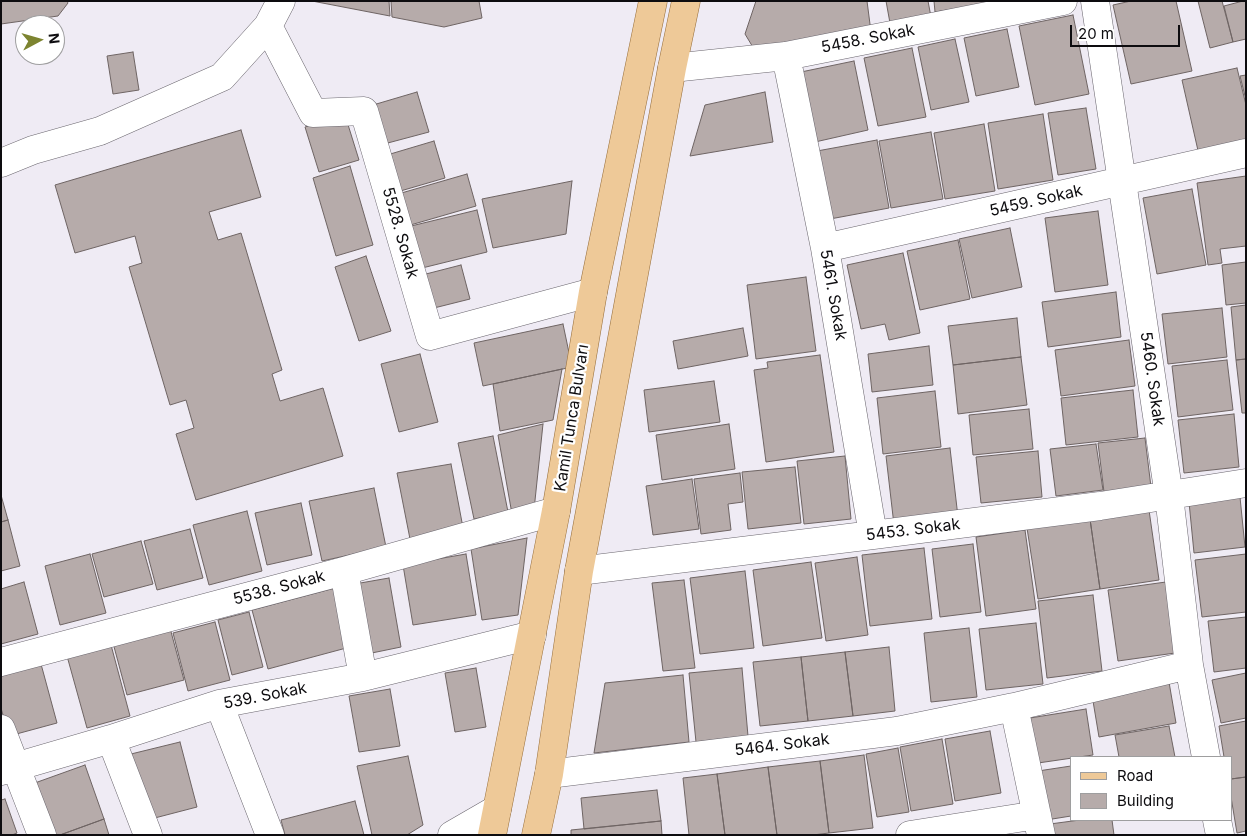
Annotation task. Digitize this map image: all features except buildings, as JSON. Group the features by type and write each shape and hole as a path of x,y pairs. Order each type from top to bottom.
{"main road":[{"name":"Kamil Tunca Bulvarı","path":"494,822 556,511 593,292 653,1"},
{"name":"Kamil Tunca Bulvarı","path":"536,835 549,774 579,571 686,1"}],"street":[{"path":"1,163 33,150 100,131 222,77 268,26 281,1"},
{"name":"5458. Sokak","path":"672,68 786,56 1063,1"},
{"name":"5460. Sokak","path":"1095,1 1169,496 1189,665 1206,756"},
{"name":"5528. Sokak","path":"268,26 313,113 364,111 430,336 593,292"},
{"name":"5461. Sokak","path":"786,56 825,248 873,535"},
{"name":"5459. Sokak","path":"825,248 1246,153"},
{"name":"5453. Sokak","path":"579,571 1100,506 1246,483"},
{"name":"5538. Sokak","path":"1,662 344,571 556,511"},
{"path":"344,571 363,677"},
{"name":"539. Sokak","path":"9,769 219,704 363,677 532,635"},
{"name":"5464. Sokak","path":"549,774 898,730 1014,707 1189,665"},
{"path":"219,704 270,835"},
{"path":"910,835 1039,825 1014,707"},
{"path":"1,729 9,769 42,835"},
{"path":"110,739 148,835"},
{"path":"1217,821 1220,835"},
{"path":"452,835 494,822"}]}
